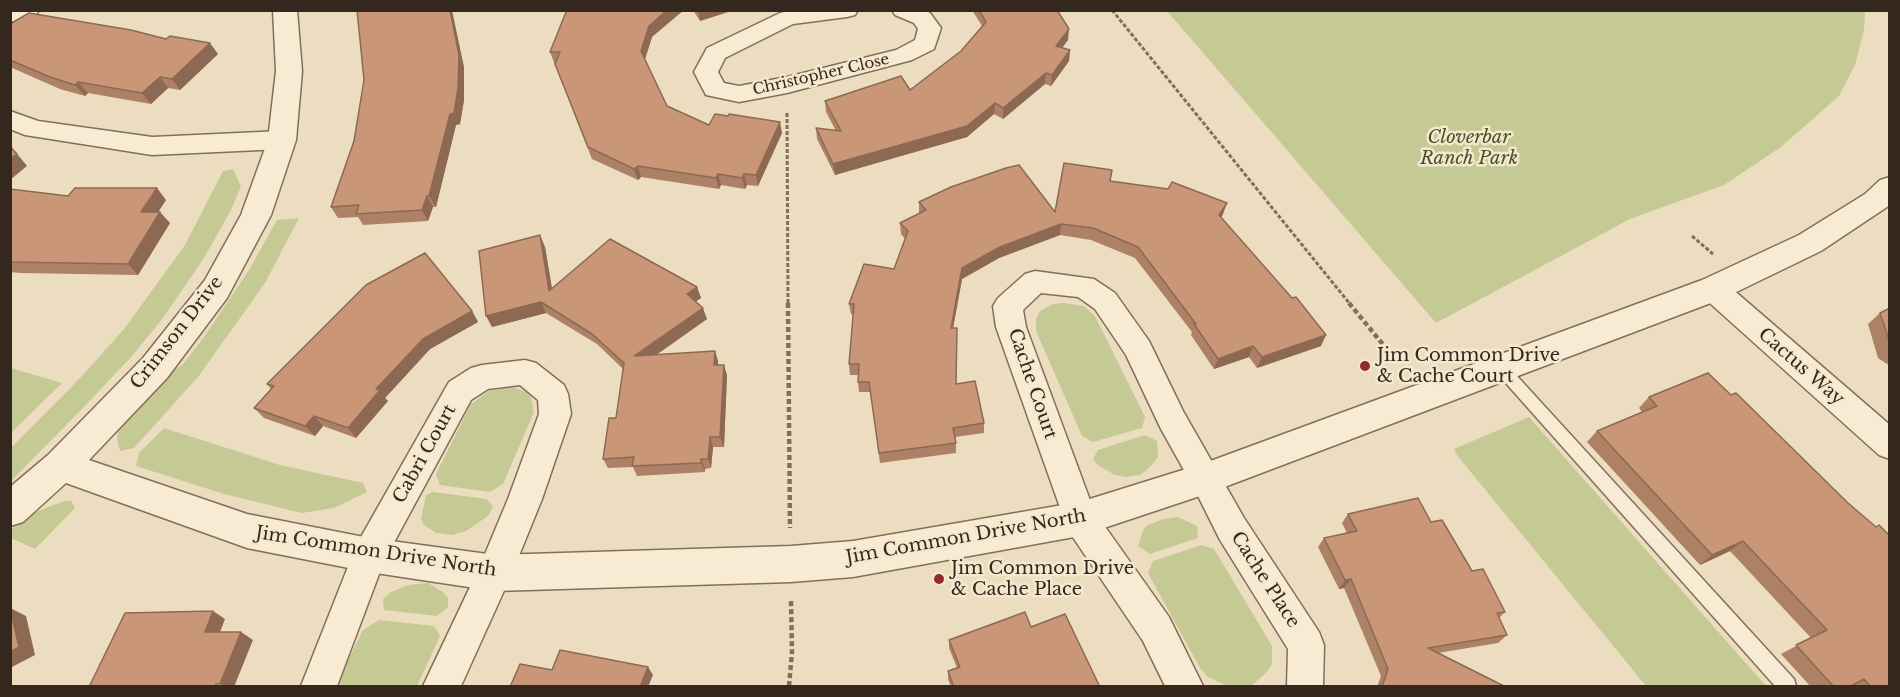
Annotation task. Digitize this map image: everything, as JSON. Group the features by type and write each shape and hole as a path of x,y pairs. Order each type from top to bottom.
{"street":[{"path":"10,15 28,10"},
{"name":"Crimson Drive","path":"10,510 61,466 155,368 216,289 256,215 282,140 289,71 285,10"},
{"name":"Christopher Close","path":"847,10 788,14 715,53 706,72 715,89 739,94 787,85 904,55 926,44 930,28 922,18 903,10"},
{"path":"10,119 34,129 152,146 282,140"},
{"name":"Jim Common Drive North","path":"61,466 247,531 369,555 495,573 791,564 853,559 1080,519 1206,478 1713,289 1810,243 1875,201 1890,187"},
{"name":"Cache Court","path":"1080,519 1011,327 1008,306 1035,282 1084,287 1105,301 1138,350 1172,420 1206,478"},
{"name":"Cactus Way","path":"1713,289 1890,445"},
{"name":"Cabri Court","path":"320,687 369,555 460,391 482,376 525,372 553,394 555,414 528,492 495,573 442,687"},
{"name":"Cache Place","path":"1206,478 1232,529 1306,645 1305,687"},
{"path":"1080,519 1156,629 1184,687"}],"lane":[{"path":"1501,368 1787,687"}],"path":[{"path":"1112,10 1385,347"},
{"path":"787,85 790,531"},
{"path":"1692,236 1713,254"},
{"path":"789,687 792,652 791,595"}],"green space":[{"name":"Cloverbar Ranch Park","path":"1865,10 1864,30 1855,65 1839,96 1781,147 1724,185 1630,219 1436,323 1167,11"},
{"path":"233,169 241,186 231,210 204,258 163,318 131,357 11,481 11,448 82,376 124,329 185,245 223,171"},
{"path":"299,218 265,283 198,377 134,448 120,451 117,439 120,420 154,385 183,364 249,270 277,220"},
{"path":"1053,304 1084,306 1095,316 1145,417 1142,428 1093,442 1082,436 1036,331 1036,319 1040,311"},
{"path":"10,368 62,383 11,433"},
{"path":"513,387 526,392 531,397 534,412 503,484 490,492 440,485 436,474 471,404 489,391"},
{"path":"1529,417 1766,686 1646,686 1456,454 1454,449"},
{"path":"164,428 280,465 363,483 367,492 334,508 302,513 224,494 136,466 139,453"},
{"path":"1145,435 1157,441 1158,457 1140,475 1126,477 1115,475 1099,466 1093,459 1098,450"},
{"path":"433,492 487,499 493,507 488,516 466,531 452,535 436,533 424,525 421,519 426,495"},
{"path":"64,501 71,501 75,508 35,549 11,538 13,525 25,516"},
{"path":"1178,517 1197,526 1198,538 1150,554 1138,546 1146,526 1163,519"},
{"path":"1202,545 1214,549 1272,646 1272,664 1267,672 1251,686 1225,685 1208,677 1200,668 1148,573 1153,561"},
{"path":"428,583 448,598 448,607 437,616 384,610 383,599 391,592 408,585"},
{"path":"379,620 434,626 440,636 417,686 335,686 363,630"}],"building":[{"path":"357,10 450,10 459,55 458,88 454,113 450,114 429,196 422,210 356,214 359,205 331,207 354,141 364,80"},
{"path":"569,10 667,10 649,26 641,51 667,106 709,125 715,114 780,122 756,175 744,174 742,178 718,174 716,178 638,166 634,169 588,147 555,64 560,52 550,52 566,12"},
{"path":"979,10 1057,10 1069,29 1056,46 1070,50 1052,75 1046,73 1003,108 995,103 967,126 833,164 816,128 841,131 825,101 901,76 910,90 961,51 986,22"},
{"path":"29,13 131,30 166,39 170,36 210,43 172,79 160,77 142,93 78,82 75,85 10,60 10,24"},
{"path":"10,147 17,154 10,159"},
{"path":"1064,163 1112,170 1110,181 1168,189 1172,182 1227,203 1219,215 1292,298 1296,297 1326,335 1262,357 1253,346 1218,359 1194,324 1196,324 1138,247 1093,228 1061,224 1000,247 962,268 951,328 957,328 956,384 975,381 984,423 953,428 956,443 879,453 869,382 858,382 859,364 849,364 854,304 849,304 864,264 894,269 908,231 900,223 926,210 919,202 951,187 1006,168 1019,165 1055,212"},
{"path":"75,188 157,188 141,212 160,212 128,264 10,262 10,189 68,196"},
{"path":"540,235 549,291 610,239 697,287 687,294 703,308 634,356 715,351 714,365 724,365 720,437 710,437 708,459 701,459 701,463 632,466 634,457 603,459 609,418 616,418 624,363 592,334 541,302 486,316 479,251"},
{"path":"425,253 472,311 423,339 376,389 380,390 348,428 314,416 305,426 254,408 274,386 267,384 366,285"},
{"path":"1890,308 1890,343 1880,313"},
{"path":"1708,373 1731,395 1736,393 1848,503 1876,527 1879,525 1890,536 1890,687 1871,687 1864,679 1849,687 1834,687 1796,645 1827,630 1743,541 1712,555 1597,431 1657,406 1649,397"},
{"path":"1418,498 1431,522 1442,520 1472,571 1483,569 1505,612 1497,613 1507,635 1428,648 1506,687 1382,687 1388,669 1351,579 1345,580 1324,538 1357,531 1348,514"},
{"path":"10,608 19,647 10,652"},
{"path":"213,611 205,632 241,632 220,684 216,684 215,687 89,687 125,613"},
{"path":"1025,612 1031,627 1065,614 1100,687 954,687 948,671 960,667 949,640"},
{"path":"560,650 648,667 640,687 510,687 520,664 552,670"}],"place":[{"name":"Jim Common Drive & Cache Court","path":"1365,366"},
{"name":"Jim Common Drive & Cache Place","path":"939,579"}]}
